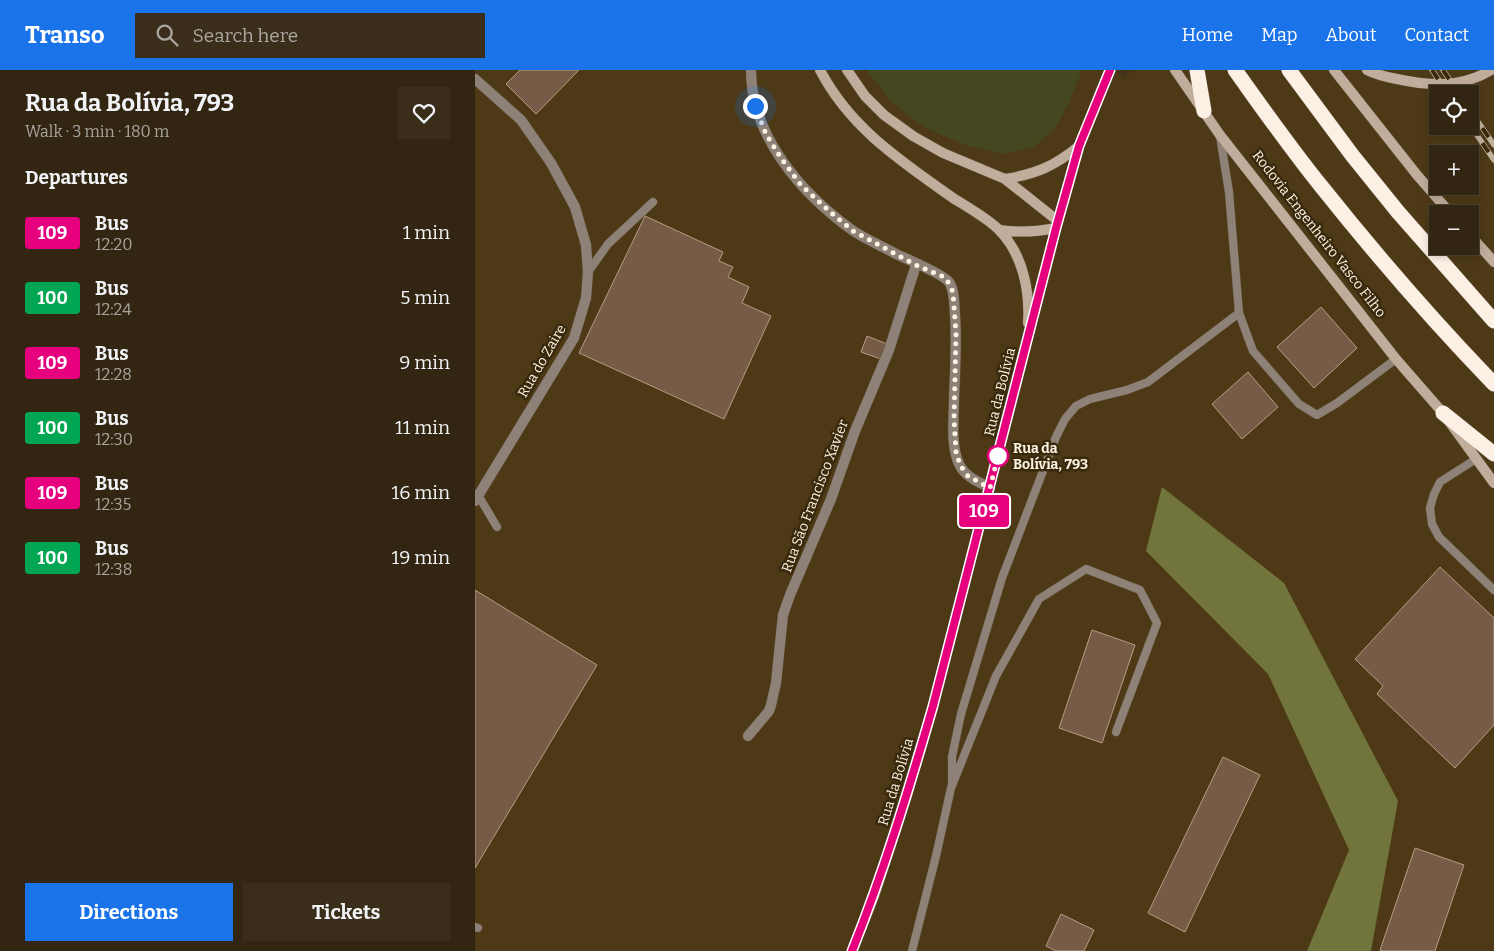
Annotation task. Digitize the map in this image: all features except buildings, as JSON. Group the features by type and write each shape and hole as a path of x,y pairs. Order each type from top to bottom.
{"highway":[{"path":"1197,70 1204,111"},
{"path":"1235,70 1332,200 1436,322 1494,384"},
{"path":"1289,70 1352,155 1398,212 1494,320"},
{"path":"1443,413 1494,454"}],"main road":[{"path":"820,70 834,96 851,117 871,136 895,157 999,230 1013,248 1021,265 1026,287 1029,312 1027,344"},
{"path":"847,70 865,96 884,115 913,136 943,153 1005,179 1057,225"},
{"name":"Rua da Bolívia","path":"852,951 874,896 933,706 1057,225 1079,146 1110,70"},
{"name":"Rodovia Engenheiro Vasco Filho","path":"1175,70 1220,134 1396,359 1443,413 1494,483"},
{"path":"1334,70 1443,205"},
{"path":"1367,70 1376,74 1422,84 1447,84 1471,80 1491,70"},
{"path":"1005,179 1025,176 1049,168 1079,146"},
{"path":"999,230 1036,232 1057,225"},
{"path":"1479,245 1494,262"}],"street":[{"path":"751,70 755,106 766,134 801,185 853,231 916,265 944,277 951,287 956,334 954,419 956,452 960,465 968,476 990,488"},
{"name":"Rua do Zaire","path":"475,79 521,120 551,163 575,208 586,245 588,272 586,298 574,338 477,498"},
{"name":"Rua São Francisco Xavier","path":"748,736 769,711 776,683 780,635 788,602 831,500 855,431 889,350 916,265"}],"lane":[{"path":"1220,134 1229,192 1239,313 1253,351 1299,404 1317,415 1337,403 1396,359"},
{"path":"588,272 608,244 653,202"},
{"path":"951,788 952,757 961,714 1002,578 1056,437 1065,419 1076,406 1090,399 1127,390 1148,382 1239,313"},
{"path":"1476,459 1440,482 1433,494 1430,508 1432,524 1439,537 1494,590"},
{"path":"477,498 497,527"},
{"path":"911,951 936,856 951,788 996,676 1039,599 1086,569 1140,590 1157,623 1116,732"}],"shaded area":[{"path":"475,70 1116,70 1125,79 1131,70 1494,70 1494,951 475,951"}],"green space":[{"path":"867,70 1082,70 1068,105 1053,131 1032,148 1002,154 962,144 922,126 891,102"},
{"path":"1162,487 1284,583 1398,801 1371,951 1307,951 1349,850 1268,674 1146,551"}],"railway":[{"path":"1432,70 1442,85"},
{"path":"1443,70 1453,85"},
{"path":"1479,123 1494,145"},
{"path":"1477,135 1494,160"}],"bus line":[{"name":"109","path":"852,951 874,896 933,706 1056,228 1079,146 1110,70"}],"place":[{"name":"Rua da Bolívia, 793","path":"998,456"}],"route":[{"path":"755,106 766,134 781,158 801,185 828,210 853,231 916,265 944,277 948,282 953,292 956,334 954,419 956,452 960,465 968,476 990,488 999,452 998,456"}]}
